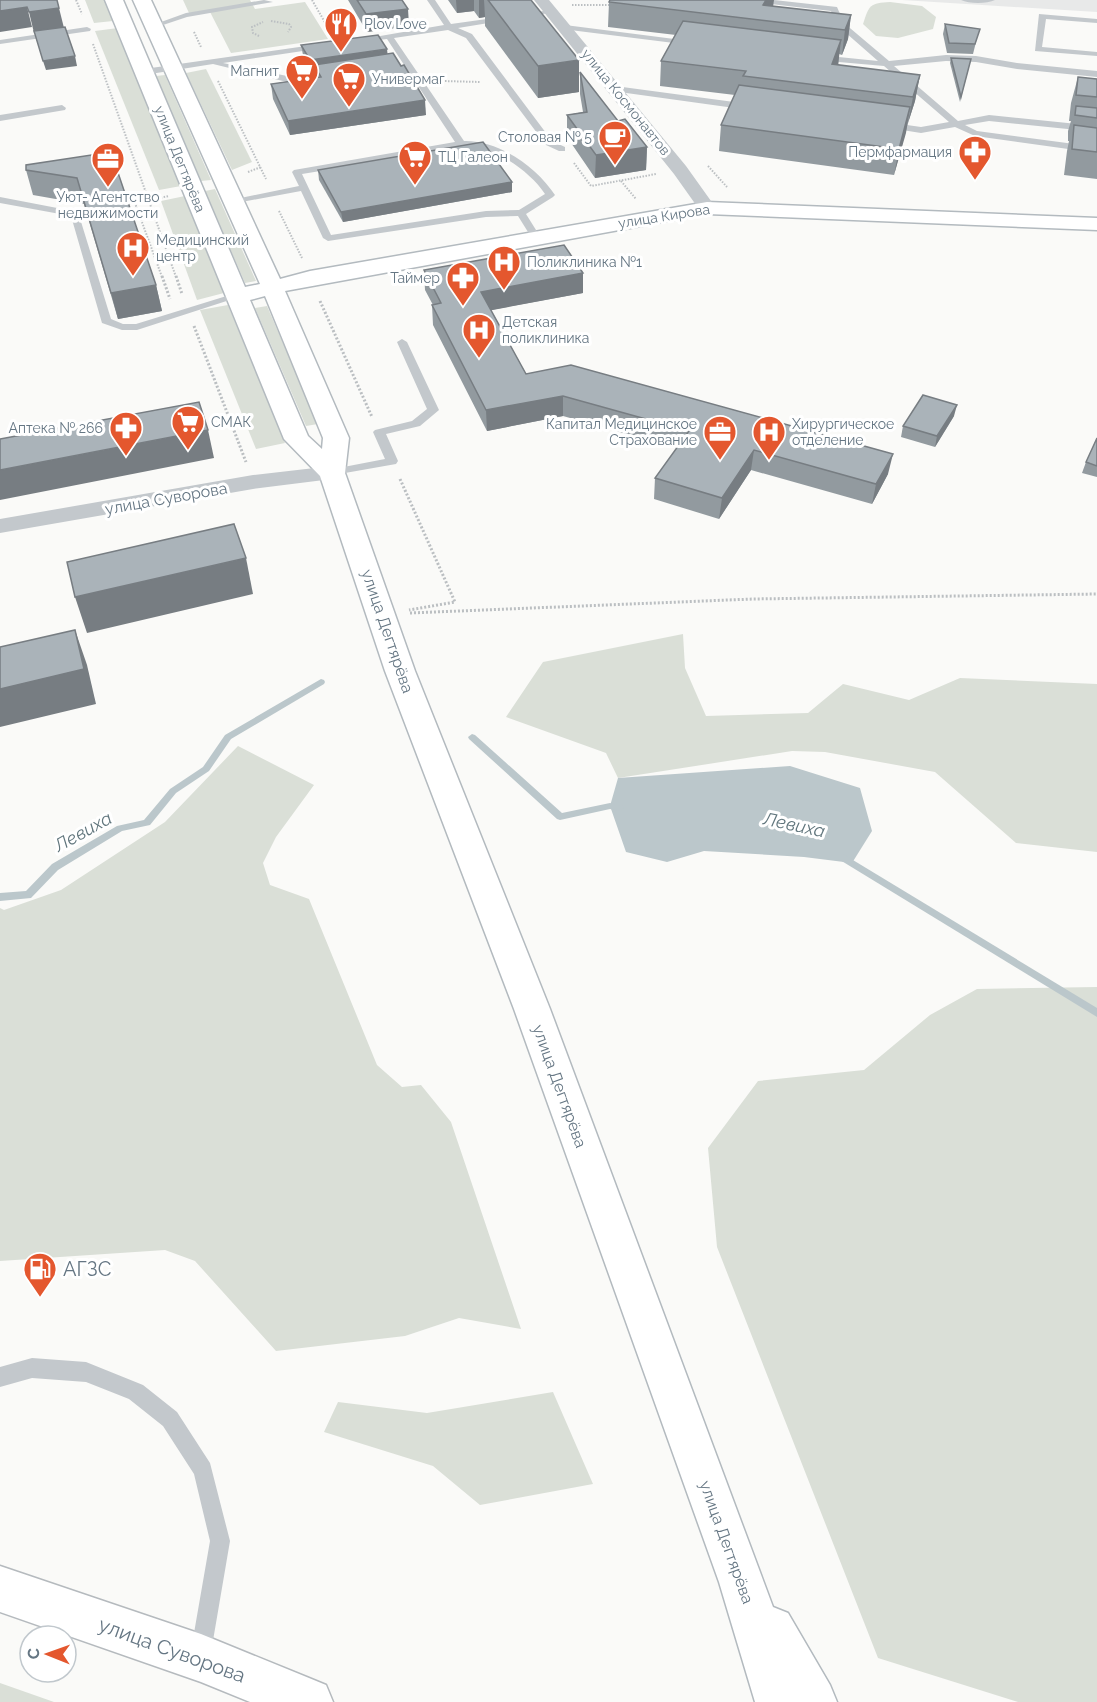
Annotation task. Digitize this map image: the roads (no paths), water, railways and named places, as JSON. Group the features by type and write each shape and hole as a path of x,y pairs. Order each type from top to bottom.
{"main road":[{"name":"улица Дегтярёва","path":"114,0 297,439 332,473"},
{"name":"улица Дегтярёва","path":"142,0 272,286 336,438 332,473 400,671 532,1009 742,1582 779,1702"},
{"name":"улица Кирова","path":"237,296 310,278 707,208 1097,224"},
{"path":"742,1582 757,1671 757,1702"},
{"path":"742,1582 813,1702"},
{"name":"улица Суворова","path":"0,1588 201,1658 309,1702"}],"street":[{"name":"улица Космонавтов","path":"546,6 680,170 707,208"},
{"name":"улица Суворова","path":"0,526 253,482 332,473"}],"lane":[{"path":"154,26 186,15 268,2 268,0"},
{"path":"431,0 449,27 469,36 549,143 562,149"},
{"path":"753,0 834,9"},
{"path":"834,9 843,0"},
{"path":"965,0 991,0"},
{"path":"348,42 449,27 546,6"},
{"path":"834,9 841,24 890,64 956,124 975,133 1097,150"},
{"path":"1097,21 1042,16 1038,49 1097,54"},
{"path":"565,27 703,44"},
{"path":"0,42 87,29"},
{"path":"389,36 460,144"},
{"path":"144,72 326,45"},
{"path":"808,57 890,64 946,58 976,59 1017,66 1097,74"},
{"path":"395,63 406,61"},
{"path":"209,63 287,79 341,71"},
{"path":"615,89 759,108"},
{"path":"0,118 62,108"},
{"path":"875,123 921,130 989,118 1097,129"},
{"path":"460,144 482,144 498,152 545,185 550,195 520,213 486,214 328,238 297,172 460,144"},
{"path":"234,202 304,188"},
{"path":"0,200 75,214 106,321 122,327 137,327 237,296"},
{"path":"520,213 536,238"},
{"path":"332,473 392,461 379,432 416,424 433,410 402,342"},
{"path":"0,1377 32,1368 86,1372 136,1392 170,1419 203,1470 220,1541 201,1658"}],"water":[{"path":"790,766 860,788 872,831 852,863 804,857 704,851 667,862 626,852 610,806 618,778"}],"waterway":[{"name":"Левиха","path":"0,897 28,895 55,867 120,828 147,823 173,791 206,769 228,737 321,682"},
{"name":"Левиха","path":"472,737 560,817 610,806 620,808"},
{"name":"Левиха","path":"843,858 1097,1013"}],"place":[{"name":"Plov Love","path":"341,53"},
{"name":"Магнит","path":"302,100"},
{"name":"Универмаг","path":"349,108"},
{"name":"Столовая № 5","path":"615,166"},
{"name":"Пермфармация","path":"975,181"},
{"name":"ТЦ Галеон","path":"415,186"},
{"name":"Уют- Агентство недвижимости","path":"108,188"},
{"name":"Медицинский центр","path":"133,277"},
{"name":"Поликлиника №1","path":"504,291"},
{"name":"Таймер","path":"463,307"},
{"name":"Детская поликлиника","path":"479,359"},
{"name":"СМАК","path":"188,451"},
{"name":"Аптека № 266","path":"126,457"},
{"name":"Капитал Медицинское Страхование","path":"720,461"},
{"name":"Хирургическое отделение","path":"769,461"},
{"name":"АГЗС","path":"40,1298"}]}
